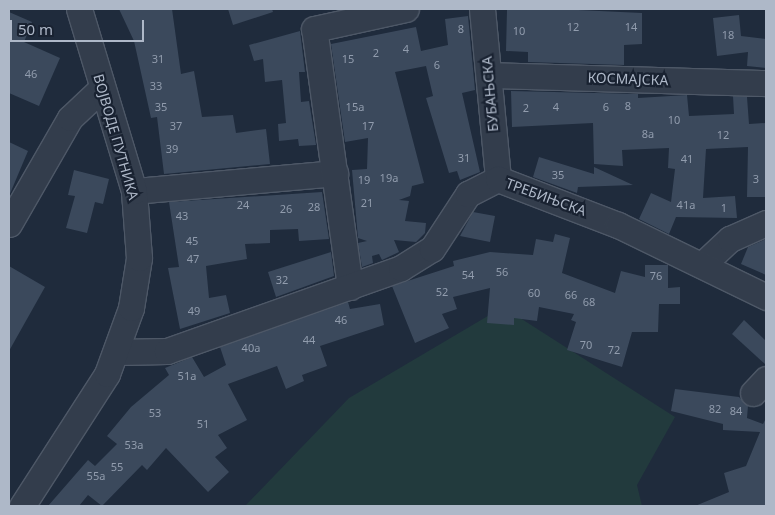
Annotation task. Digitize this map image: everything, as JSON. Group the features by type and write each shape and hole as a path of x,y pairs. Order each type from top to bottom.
{"street":[{"name":"ВОЈВОДЕ ПУТНИКА","path":"22,506 82,419 117,352 139,258 134,191 79,9"},
{"path":"350,287 314,29 406,9"},
{"name":"БУБАЊСКА","path":"482,9 498,179"},
{"name":"КОСМАЈСКА","path":"489,75 766,82"},
{"path":"9,224 70,118 102,88"},
{"path":"134,191 335,173"},
{"name":"ТРЕБИЊСКА","path":"117,352 167,351 350,287 420,258 441,238 468,194 498,179 572,205 703,264 766,297"},
{"path":"703,264 730,239 766,223"}],"green space":[{"path":"503,307 675,417 637,485 642,506 245,506 349,398"}],"building":[{"path":"119,9 172,9 181,74 194,71 202,117 233,115 236,133 266,129 270,164 164,174 157,117 151,118 134,41"},
{"path":"228,9 272,9 273,12 233,25"},
{"path":"557,9 642,13 642,44 624,45 624,65 528,62 528,52 506,51 507,10"},
{"path":"9,12 32,22 24,42 60,58 39,106 9,93"},
{"path":"739,15 741,36 766,39 766,68 747,66 748,52 717,56 713,18"},
{"path":"468,16 475,90 462,93 480,172 460,180 457,171 449,173 426,98 433,96 426,66 395,72 424,183 412,186 410,196 399,200 409,201 405,221 426,223 425,233 416,242 394,240 399,252 382,260 379,254 372,256 373,263 362,267 358,243 367,241 358,238 352,170 367,169 368,138 345,142 331,44 416,27 421,51 448,45 445,19"},
{"path":"300,31 305,72 299,72 301,102 309,101 316,145 299,146 298,139 279,141 278,124 286,123 282,80 265,82 263,59 254,61 249,45"},
{"path":"511,91 638,94 638,98 687,95 689,116 734,114 733,96 747,97 749,124 766,123 765,197 747,197 748,147 706,149 703,198 735,196 737,218 676,217 669,234 639,219 651,193 671,202 675,169 668,168 669,148 622,150 623,166 594,164 593,123 512,127"},
{"path":"9,142 28,151 9,196"},
{"path":"539,157 594,174 594,167 633,185 578,187 577,193 533,177"},
{"path":"74,170 109,179 103,204 95,202 87,233 66,228 75,196 68,195"},
{"path":"322,192 329,239 299,241 298,229 270,230 270,243 245,244 247,259 206,266 209,298 226,295 230,313 180,329 168,268 179,267 169,202"},
{"path":"473,212 495,216 490,242 460,236"},
{"path":"555,234 570,238 562,273 615,293 621,271 645,277 645,265 668,265 668,288 680,287 680,304 659,304 658,332 632,332 622,367 567,350 576,322 571,320 574,314 539,307 537,321 514,318 514,325 487,323 490,288 453,297 457,309 442,314 449,328 415,343 392,286 454,266 453,261 490,252 533,255 536,239 553,242"},
{"path":"766,239 766,275 741,264 748,247"},
{"path":"331,252 334,276 276,297 268,272"},
{"path":"9,266 45,287 9,351"},
{"path":"348,302 350,309 380,304 384,325 320,346 327,366 302,375 304,381 286,389 277,366 228,384 247,420 218,435 227,448 215,457 229,472 208,492 166,448 147,470 142,465 102,506 88,495 79,506 48,506 88,460 95,466 117,444 107,436 131,407 169,375 165,368 192,357 204,377 226,365 220,347"},
{"path":"744,320 766,341 766,365 732,334"},
{"path":"675,389 739,397 748,406 747,418 763,424 766,418 766,506 695,506 729,492 724,473 746,466 760,432 723,430 723,424 671,411"}]}
